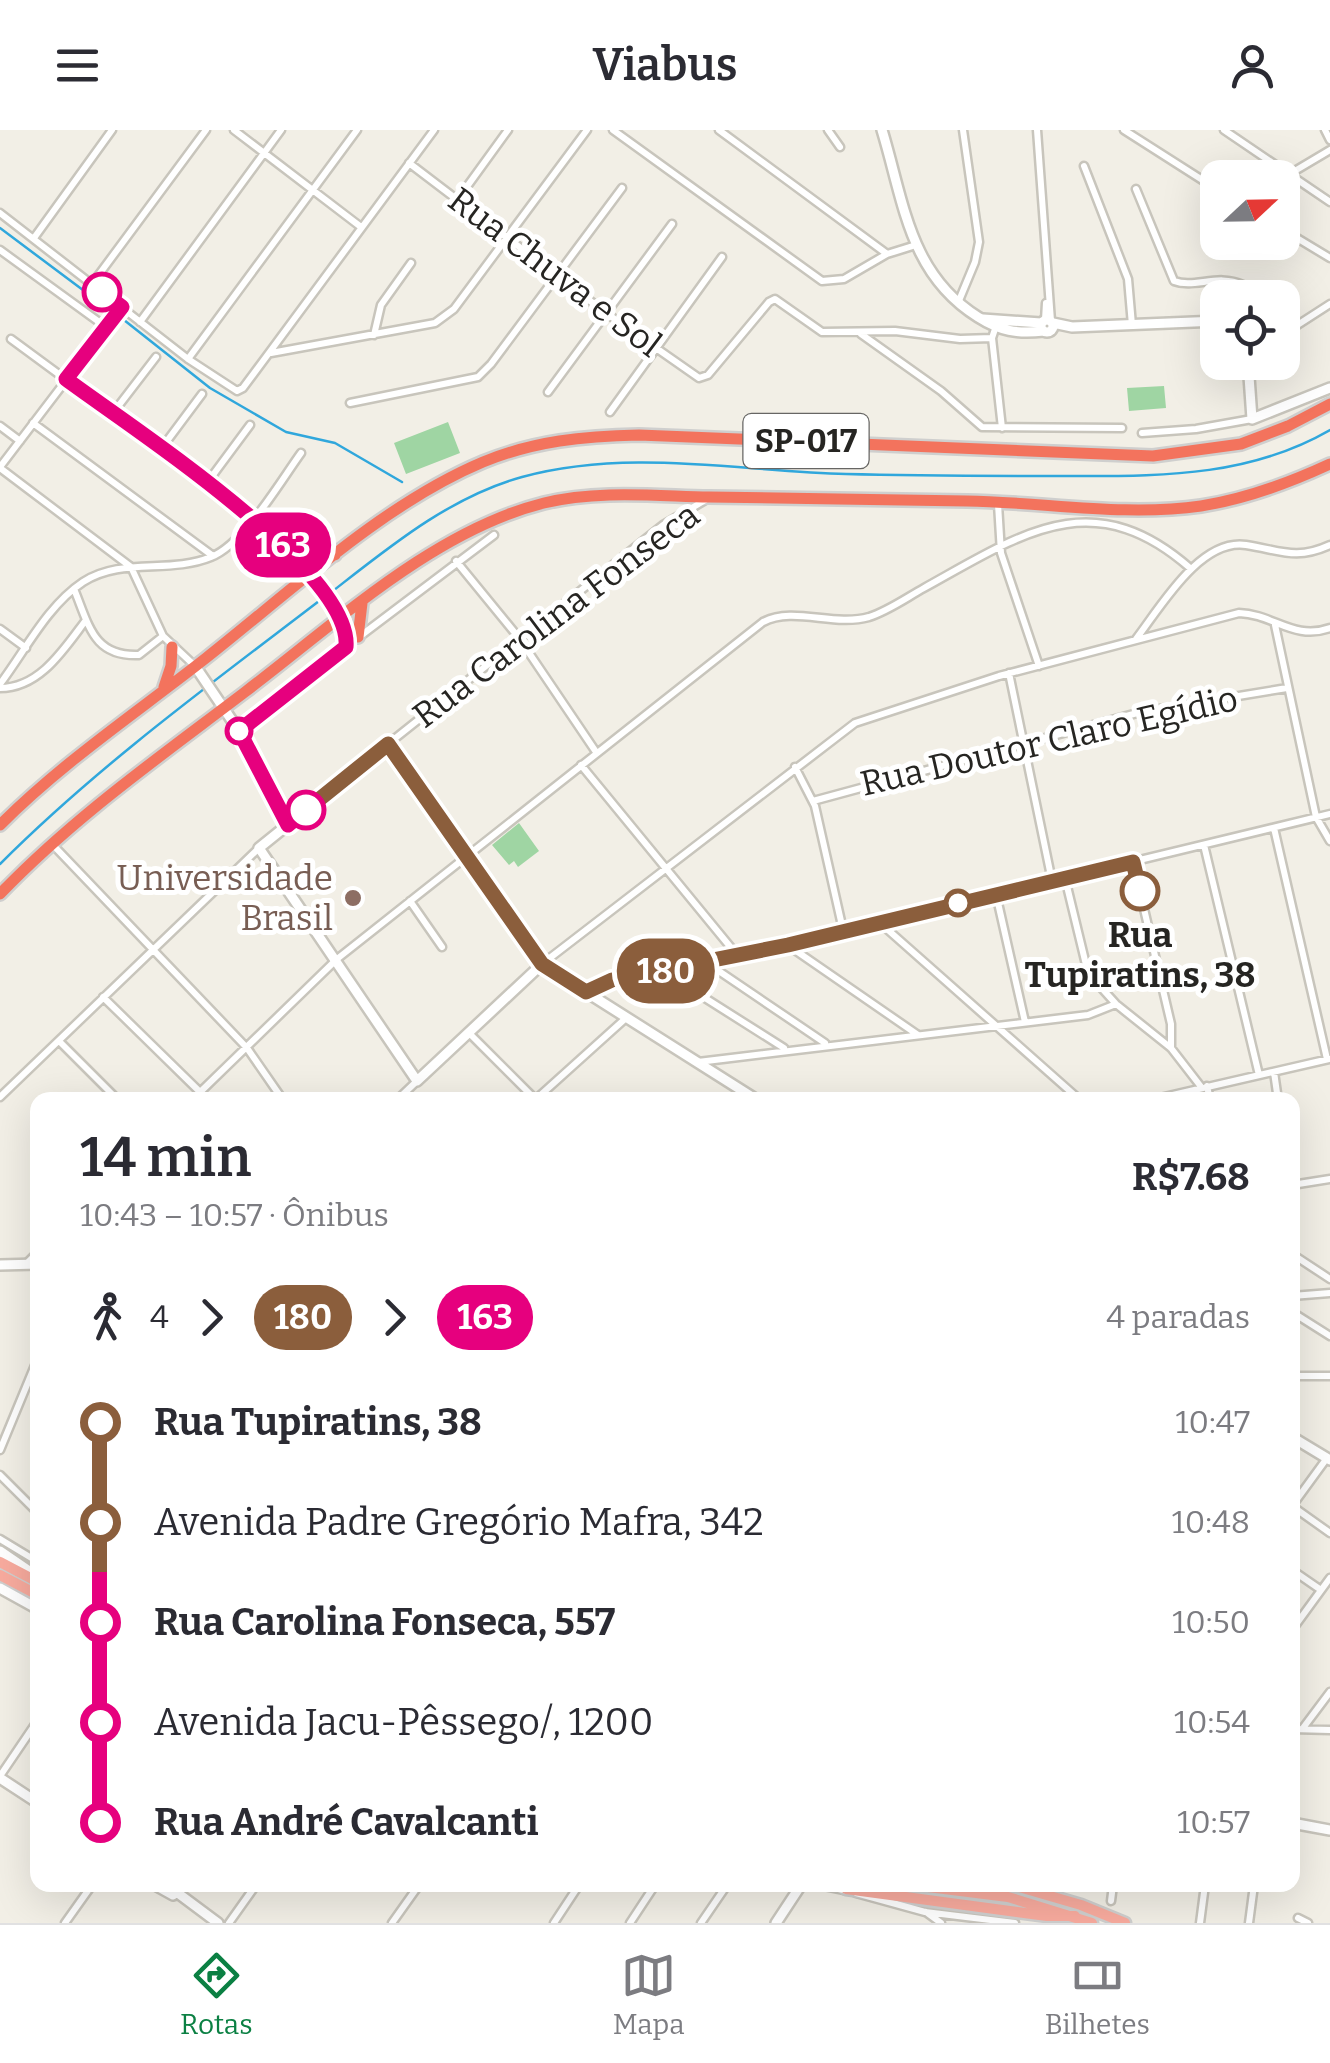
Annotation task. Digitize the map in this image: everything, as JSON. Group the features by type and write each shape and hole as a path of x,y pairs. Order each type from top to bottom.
{"highway":[{"name":"SP-017","path":"0,825 90,744 197,669 395,512 456,474 514,450 563,439 639,435 1153,456 1242,444 1330,404"},
{"name":"SP-017","path":"0,894 110,794 339,615 444,544 508,514 579,497 998,502 1120,509 1200,506 1276,487 1330,464"},
{"path":"288,549 335,556"},
{"path":"358,638 362,603"},
{"path":"163,690 172,647"}],"main road":[{"path":"0,1562 30,1576"},
{"path":"0,1576 30,1592"},
{"path":"869,1892 1047,1916 1075,1916"},
{"path":"955,1903 970,1900 978,1892"},
{"path":"991,1892 1092,1923"},
{"path":"1037,1892 1081,1904 1125,1923"}],"street":[{"path":"34,238 112,130"},
{"path":"92,284 206,130"},
{"path":"234,130 361,228"},
{"path":"140,322 281,130"},
{"path":"188,359 357,130"},
{"path":"0,213 188,359 237,391 270,354 434,130"},
{"path":"458,200 508,130"},
{"path":"270,354 443,319 587,130"},
{"path":"613,130 822,281 844,279 886,254 916,245"},
{"path":"719,130 886,254"},
{"path":"828,130 840,147"},
{"path":"882,130 916,245 938,284 957,304 995,329 1016,333 1047,325 1200,323"},
{"path":"957,304 979,242 963,130"},
{"path":"1037,130 1047,325"},
{"path":"1124,130 1200,179"},
{"path":"1224,130 1267,160"},
{"path":"1326,130 1330,140"},
{"path":"1300,168 1330,150"},
{"name":"Rua Chuva e Sol","path":"409,164 606,313 702,378 708,376 768,302 775,299 822,332 860,333"},
{"path":"1084,166 1128,279 1132,325"},
{"path":"1300,183 1330,202"},
{"path":"350,403 478,377 622,188"},
{"path":"1136,189 1174,281 1200,282"},
{"path":"548,392 672,224"},
{"path":"1300,240 1330,258"},
{"path":"0,250 106,327"},
{"path":"610,412 722,258"},
{"path":"374,335 381,305 411,263"},
{"path":"1300,323 1330,304"},
{"path":"122,307 0,468 130,568 164,636 197,669 239,731 288,825"},
{"path":"860,333 895,331 960,339 995,329"},
{"path":"995,329 1002,428"},
{"path":"860,333 951,399 976,424 1002,428 1122,428"},
{"path":"12,339 254,518 288,549 339,615 347,633 346,647"},
{"path":"112,413 156,357"},
{"path":"1249,380 1252,419"},
{"path":"1142,432 1252,419 1330,388"},
{"path":"161,449 202,394"},
{"path":"33,423 214,557"},
{"path":"0,426 20,440"},
{"path":"207,483 250,426"},
{"path":"0,686 56,606 74,589 98,574 214,557 254,518 301,453"},
{"name":"Rua Carolina Fonseca","path":"0,1097 259,848 663,525 713,497"},
{"path":"998,502 1000,546 1039,666"},
{"path":"103,997 200,1092 337,959 753,628 779,614 836,621 869,616 1000,546 1065,524 1108,524 1137,531 1156,540 1190,568"},
{"path":"239,731 494,535"},
{"path":"1134,640 1190,568 1230,545 1292,555 1328,546"},
{"path":"456,562 519,638 596,752"},
{"path":"74,589 99,644 118,653 139,655 164,636"},
{"path":"405,1092 542,964 836,734 870,715 1009,673 1240,613 1297,632 1330,628"},
{"path":"0,686 20,685 36,677 86,619"},
{"path":"1275,624 1316,817 1330,840"},
{"path":"0,629 26,648"},
{"path":"1009,673 1052,881"},
{"name":"Rua Doutor Claro Egídio","path":"813,800 1142,712 1288,688"},
{"path":"388,744 542,964 745,1092"},
{"path":"581,764 736,955"},
{"path":"795,767 813,800 843,930"},
{"path":"586,992 612,980 788,945 1330,814"},
{"path":"1184,1092 1329,1059 1274,828"},
{"path":"52,844 248,1048 274,1092"},
{"path":"1204,845 1259,1075"},
{"path":"259,848 417,1081"},
{"path":"1133,862 1171,1024 1171,1048"},
{"path":"1065,878 1086,969 1116,1004 1171,1048 1207,1092"},
{"path":"996,894 1025,1022"},
{"path":"410,901 442,948"},
{"path":"879,922 1071,1092"},
{"path":"788,945 919,1035"},
{"path":"706,962 827,1044"},
{"path":"663,972 787,1050"},
{"path":"698,1062 1097,1014 1116,1004"},
{"path":"544,1092 628,1017"},
{"path":"468,1032 527,1092"},
{"path":"59,1041 110,1092"},
{"path":"1274,1072 1277,1092"},
{"path":"1300,1184 1330,1179"},
{"path":"1300,1259 1330,1278"},
{"path":"0,1265 30,1264"},
{"path":"1300,1295 1330,1293"},
{"path":"1300,1317 1330,1336"},
{"path":"1300,1376 1330,1376"},
{"path":"0,1450 30,1377"},
{"path":"1300,1442 1329,1459 1300,1496"},
{"path":"0,1475 30,1505"},
{"path":"1300,1512 1330,1533"},
{"path":"0,1539 30,1557"},
{"path":"0,1551 30,1574"},
{"path":"1300,1576 1321,1590"},
{"path":"1300,1619 1330,1578"},
{"path":"0,1588 30,1605"},
{"path":"1300,1724 1330,1692"},
{"path":"1300,1728 1330,1730"},
{"path":"30,1732 0,1777 30,1798"},
{"path":"1300,1824 1329,1827"},
{"path":"65,1923 87,1892"},
{"path":"168,1892 189,1903"},
{"path":"176,1892 218,1923"},
{"path":"230,1923 251,1892"},
{"path":"392,1923 413,1892"},
{"path":"554,1923 574,1892"},
{"path":"630,1923 650,1892"},
{"path":"701,1923 722,1892"},
{"path":"776,1923 797,1892"},
{"path":"853,1892 926,1912 1015,1923"},
{"path":"1111,1901 1112,1892"},
{"path":"1200,1923 1204,1892"},
{"path":"1249,1923 1253,1892"},
{"path":"926,1912 939,1922"},
{"path":"1298,1918 1308,1923"}],"green space":[{"path":"1164,386 1166,408 1129,411 1127,388"},
{"path":"448,422 460,453 406,474 394,443"},
{"path":"519,823 539,851 518,867 514,861 509,865 492,845"}],"waterway":[{"path":"0,228 111,311"},
{"path":"124,320 210,388 286,432 335,443 402,482"},
{"path":"329,594 420,526 469,497 522,477 562,468 643,463 846,474 1146,475 1240,464 1301,445 1330,430"},
{"path":"0,864 116,759 323,598"}],"bus line":[{"name":"163","path":"102,292 122,307 66,379 254,518 288,549 344,623 346,647 239,731 288,825 306,810"},
{"name":"180","path":"306,810 388,744 542,964 586,992 612,980 788,945 1133,862 1140,891"}],"place":[{"name":"Rua Tupiratins, 38","path":"1140,891"},
{"name":"Universidade Brasil","path":"353,898"}]}
